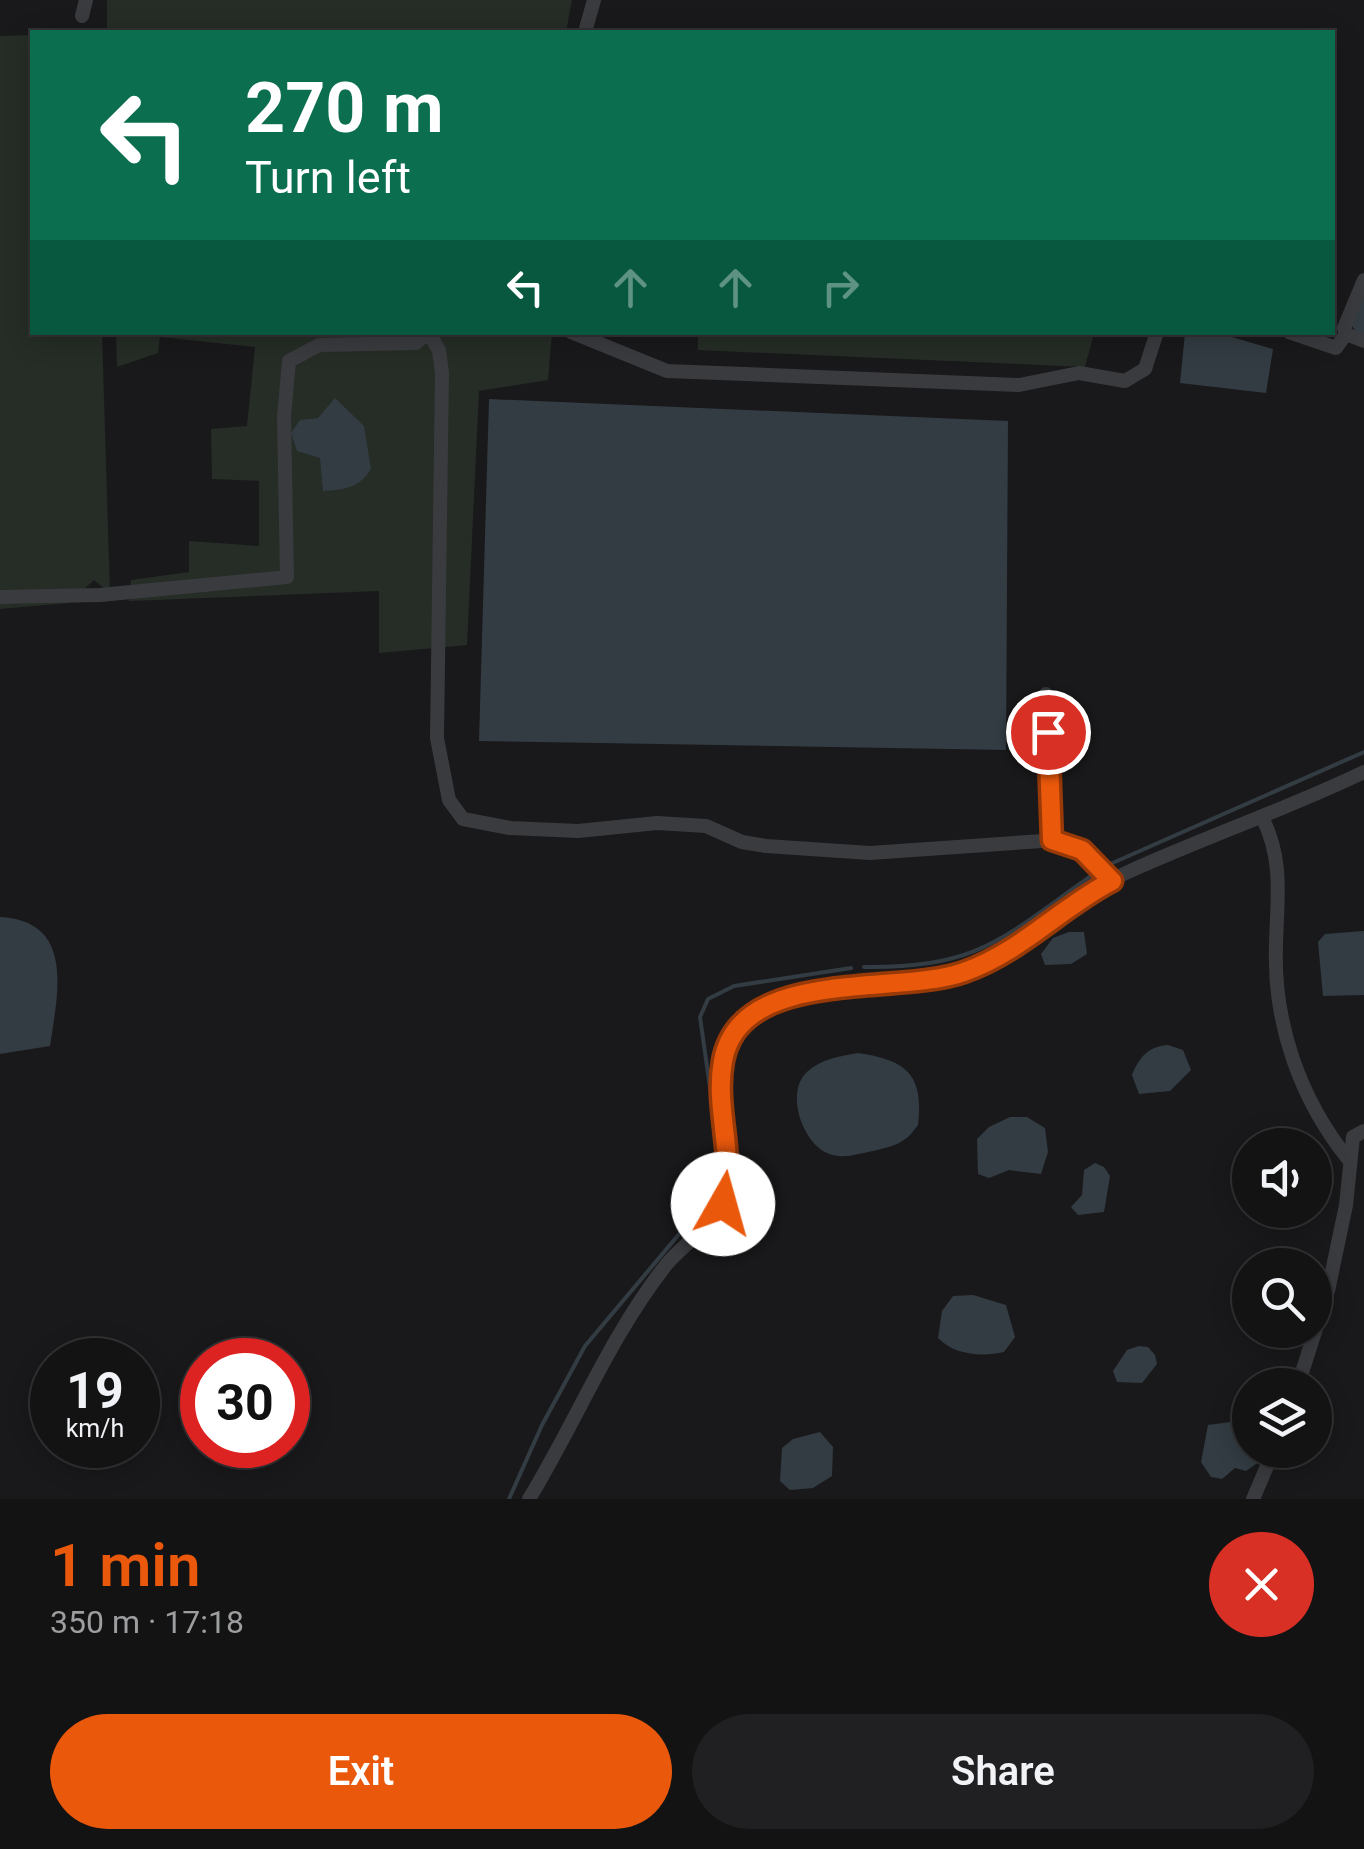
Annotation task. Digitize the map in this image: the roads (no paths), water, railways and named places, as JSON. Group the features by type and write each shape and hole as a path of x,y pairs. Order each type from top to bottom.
{"street":[{"path":"82,16 86,0"},
{"path":"586,30 594,0"},
{"path":"1298,335 1336,348 1346,334 1347,317 1364,280"},
{"path":"1346,334 1364,341"},
{"path":"0,598 100,595 287,577 284,417 289,362 319,345 416,343 425,335"},
{"path":"430,335 439,350 442,373 437,738 449,800 463,820 578,832 657,823 706,826 742,842 766,846 870,852 1052,840 1082,850 1112,881"},
{"path":"578,335 666,371 1020,385 1079,373 1125,382 1145,369 1156,335"},
{"path":"1046,694 1052,840"},
{"path":"529,1499 561,1448 602,1364 666,1265 723,1204 730,1180 722,1060 737,1029 761,1009 789,998 856,985 937,980 965,972 1049,926 1112,881 1364,772"},
{"path":"1262,818 1273,839 1280,884 1275,949 1283,1023 1318,1120 1348,1159"},
{"path":"1303,1368 1328,1291 1346,1205 1353,1137 1364,1131"},
{"path":"1253,1499 1266,1468"}],"waterway":[{"path":"1364,306 1359,323 1364,329"},
{"path":"1108,865 1364,752"},
{"path":"864,967 904,966 964,955 1013,931 1094,874"},
{"path":"509,1499 542,1425 585,1346 717,1189 716,1130 700,1017 708,999 734,986 851,968"}]}
